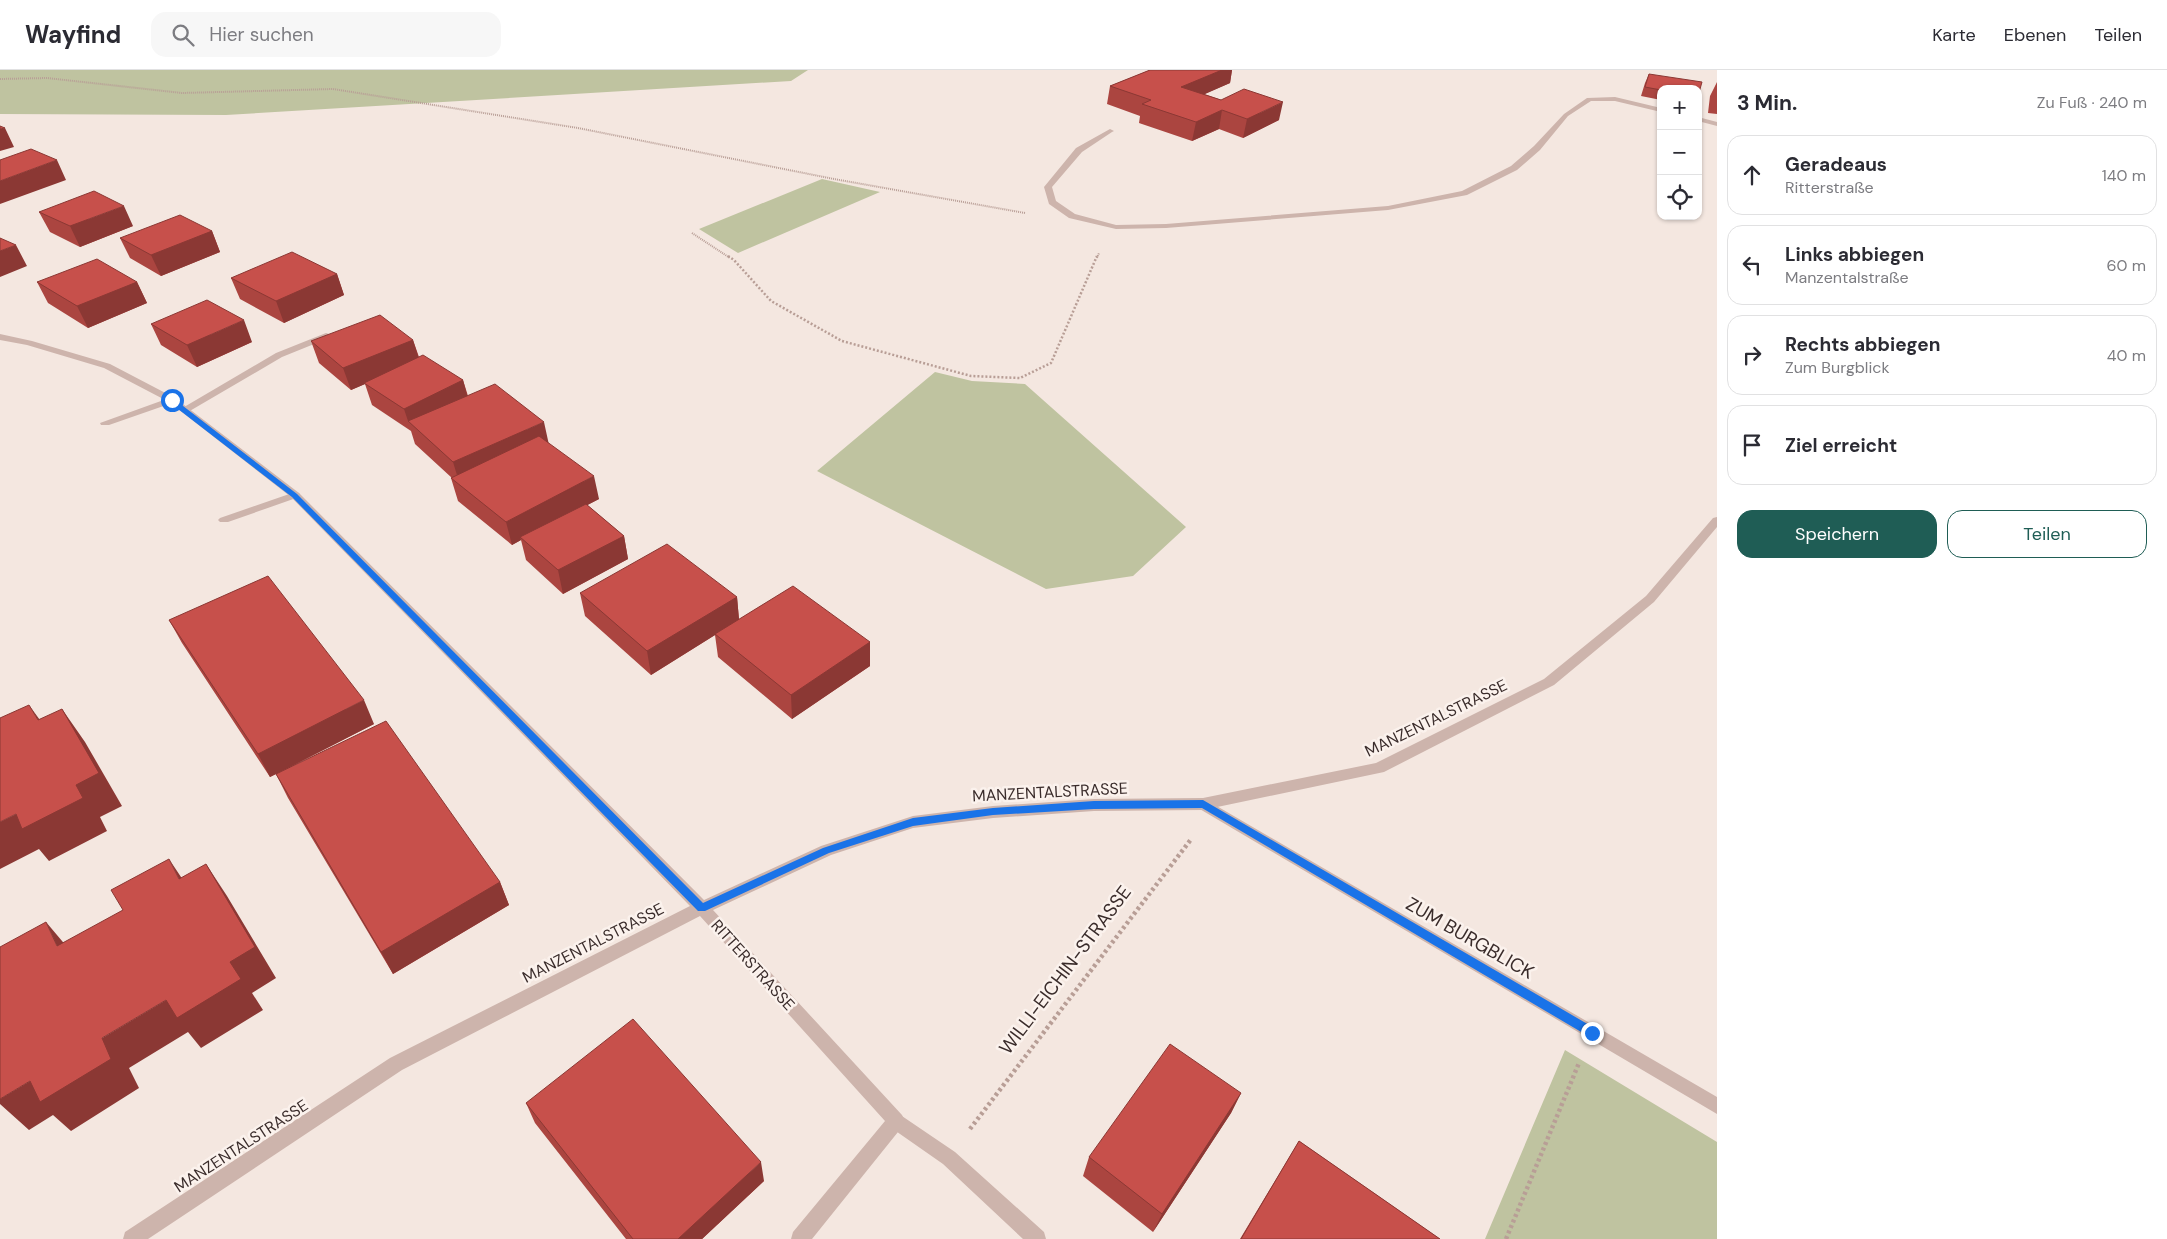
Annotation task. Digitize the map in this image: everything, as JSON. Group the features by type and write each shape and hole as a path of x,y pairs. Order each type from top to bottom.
{"street":[{"path":"1110,131 1079,150 1048,187 1052,202 1072,216 1116,227 1166,226 1388,208 1464,193 1514,168 1538,148 1566,115 1589,99 1616,99 1657,109"},
{"path":"1702,120 1717,124"},
{"path":"184,410 279,355 332,334"},
{"name":"RITTERSTRASSE","path":"0,337 29,343 107,366 172,400 294,495 702,908 896,1120 949,1158 1037,1239"},
{"path":"105,423 172,400"},
{"path":"224,520 294,495"},
{"name":"MANZENTALSTRASSE","path":"132,1239 396,1064 702,908 826,850 913,822 993,812 1094,805 1203,804 1379,768 1549,682 1650,599 1717,520"},
{"name":"ZUM BURGBLICK","path":"1203,804 1717,1106"},
{"path":"800,1239 896,1120"}],"path":[{"path":"0,79 47,78 182,93 333,89 578,128 834,179 1050,218 1072,216"},
{"path":"692,234 734,260 771,301 842,341 971,376 1020,378 1051,363 1104,242 1116,227"},
{"name":"WILLI-EICHIN-STRASSE","path":"949,1158 1204,822 1203,804"},
{"path":"1506,1239 1592,1033"}],"green space":[{"path":"0,70 808,70 791,81 226,115 0,114"},
{"path":"822,179 880,192 738,253 699,229"},
{"path":"935,372 972,381 1025,384 1186,527 1133,576 1046,589 817,471"},
{"path":"1565,1050 1717,1142 1717,1239 1485,1239"}],"building":[{"path":"1150,70 1222,70 1181,87 1221,100 1244,89 1283,102 1247,119 1222,110 1196,122 1142,104 1151,100 1110,86"},
{"path":"1649,74 1702,82 1701,85 1657,85 1657,89 1645,87"},
{"path":"31,149 57,160 0,181 0,160"},
{"path":"94,191 124,206 70,226 39,212"},
{"path":"180,215 212,231 151,255 120,238"},
{"path":"0,238 16,245 0,251"},
{"path":"292,252 337,274 276,301 231,278"},
{"path":"97,259 137,282 77,306 37,282"},
{"path":"207,300 244,320 187,345 151,324"},
{"path":"380,315 413,340 343,368 311,341"},
{"path":"423,355 463,380 404,409 364,383"},
{"path":"495,384 544,422 453,462 408,421"},
{"path":"539,436 594,476 506,522 451,478"},
{"path":"586,504 624,536 558,570 520,537"},
{"path":"667,544 737,597 647,651 580,593"},
{"path":"268,576 364,700 258,754 169,620"},
{"path":"793,586 870,642 791,695 715,634"},
{"path":"29,705 38,720 62,709 99,773 76,785 83,798 22,829 16,814 0,822 0,718"},
{"path":"386,721 500,882 381,952 276,774"},
{"path":"169,859 179,879 206,864 255,947 230,962 241,979 177,1018 166,1000 102,1038 111,1059 40,1102 30,1081 0,1099 0,947 46,922 57,946 123,910 111,890"},
{"path":"633,1019 761,1162 678,1239 633,1239 526,1103"},
{"path":"1170,1044 1241,1093 1162,1214 1089,1157"},
{"path":"1299,1141 1440,1239 1241,1239"}],"route":[{"path":"172,400 294,495 702,908 826,850 913,822 993,812 1094,805 1203,804 1592,1033"}]}
